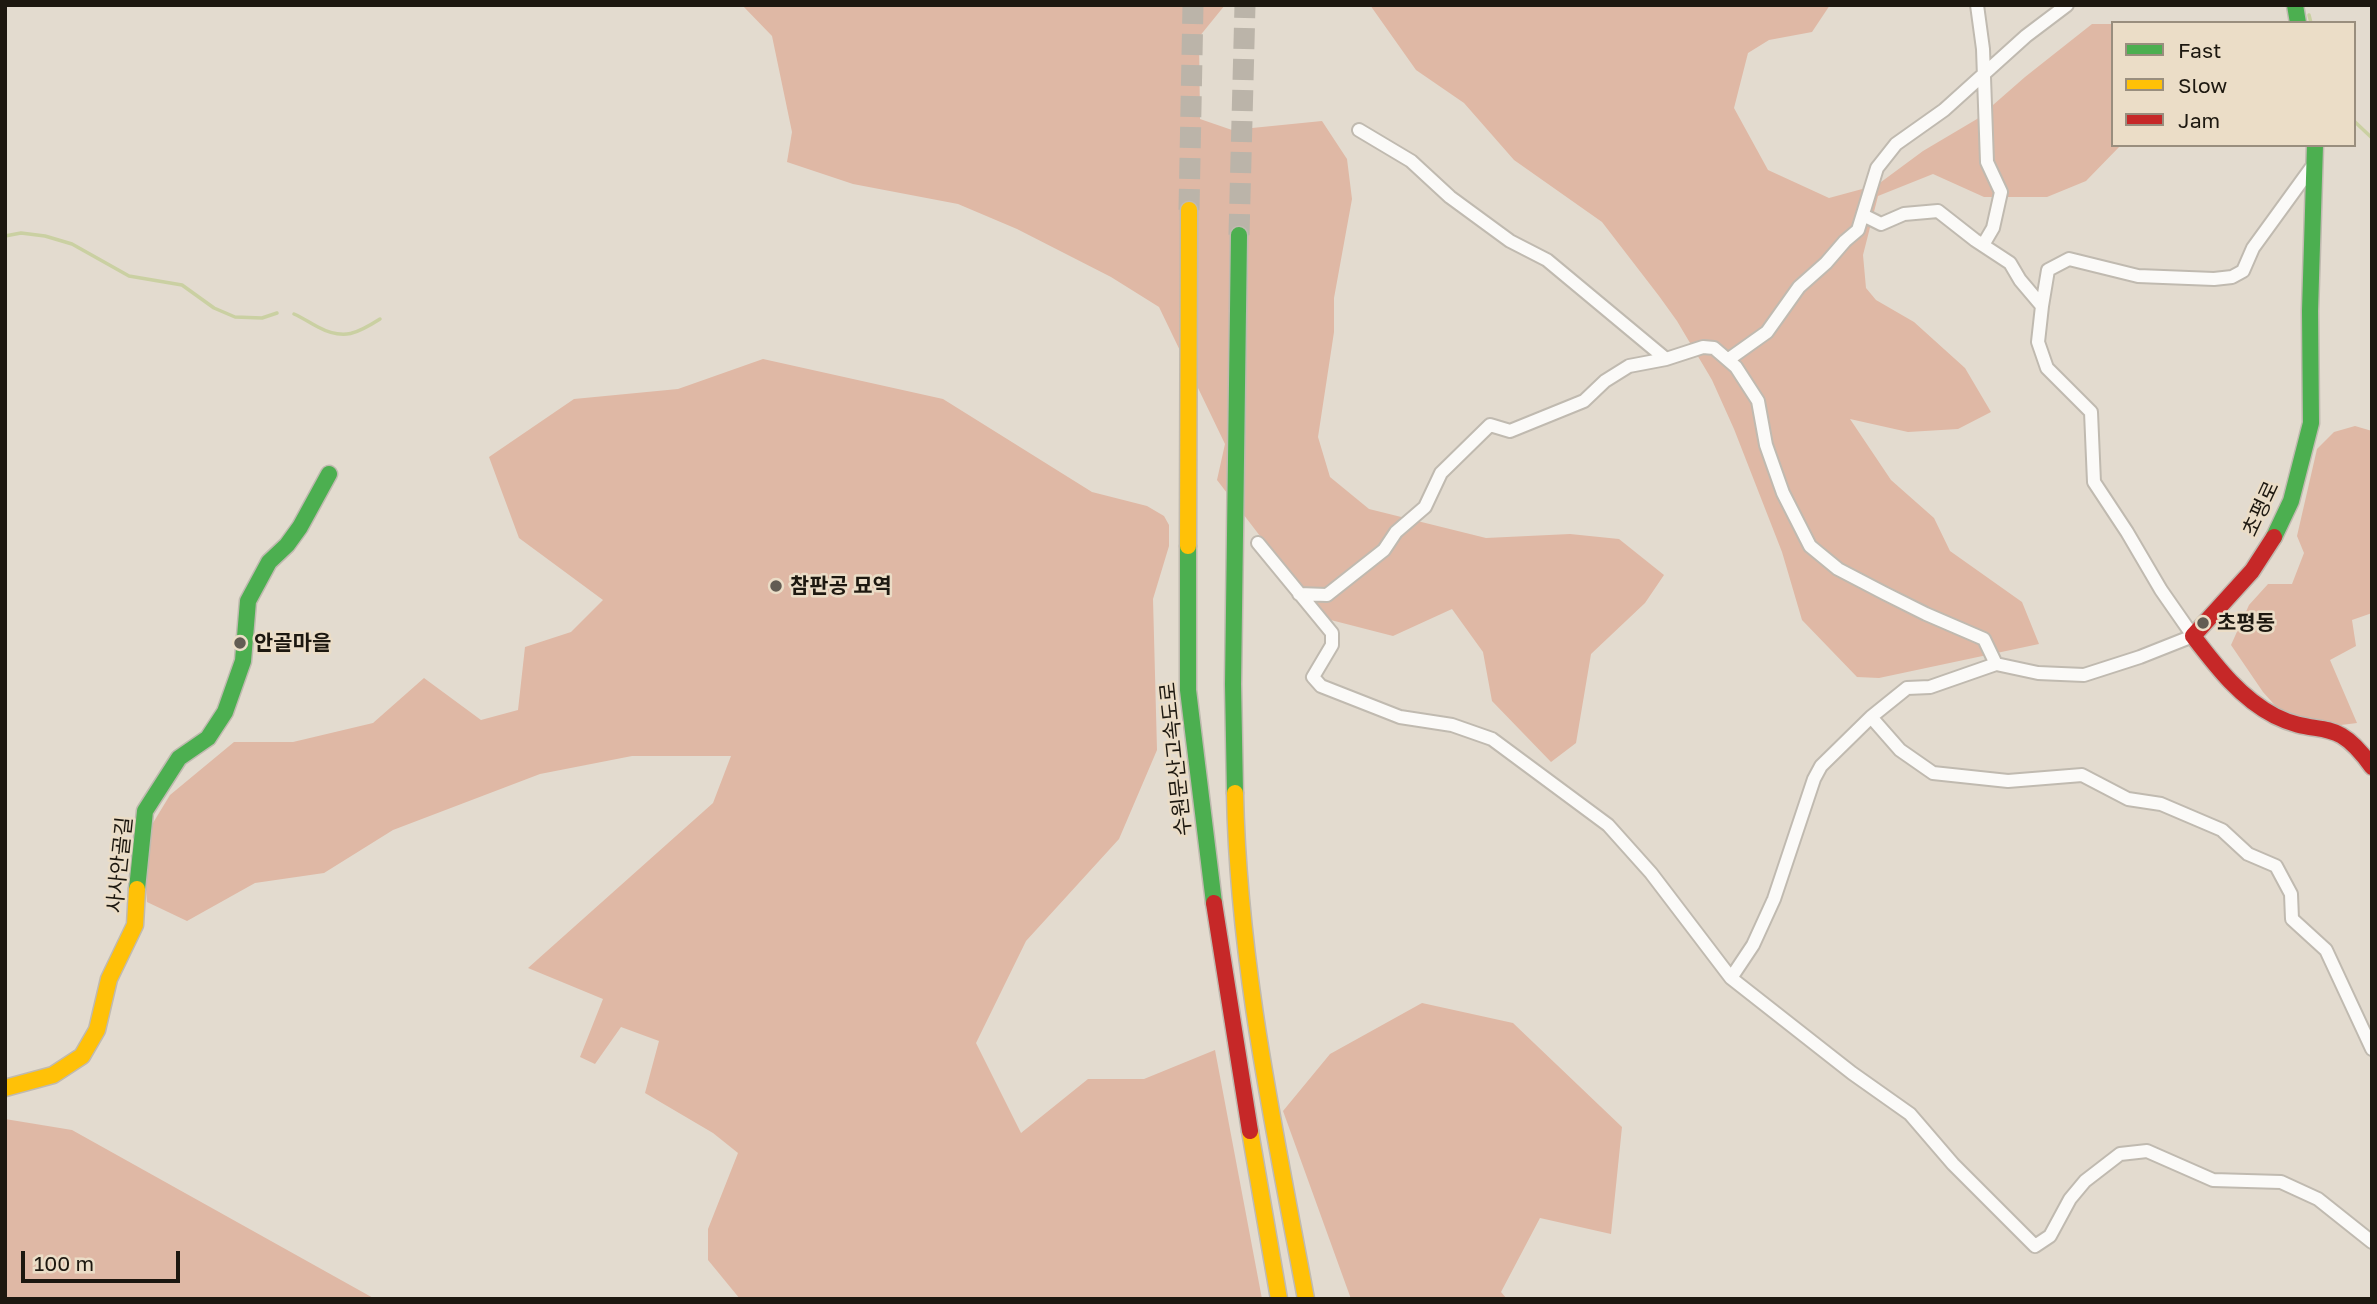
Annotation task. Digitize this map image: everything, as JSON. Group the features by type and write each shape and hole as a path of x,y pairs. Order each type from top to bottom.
{"main road":[{"name":"초평로","path":"2193,636 2252,571 2270,545 2291,501 2301,466 2311,422 2310,311 2315,147"},
{"name":"수원문산고속도로","path":"1189,210 1188,690 1206,846 1235,1046 1279,1299"},
{"path":"1239,235 1233,684 1236,850 1259,1048 1306,1299"},
{"name":"사사안골길","path":"5,1088 53,1075 82,1056 97,1030 109,979 135,925 138,863 145,811 179,758 208,738 225,712 243,661 247,601 269,562 287,545 300,527 329,474"},
{"path":"2193,636 2231,685 2275,716 2303,726 2338,732 2358,747 2372,767"}],"street":[{"path":"1977,5 1983,49 1987,162 2001,192 1993,228 1983,245"},
{"path":"1729,359 1767,332 1799,287 1858,230 1877,168 1896,144 1944,110 2026,36 2067,5"},
{"path":"1359,130 1411,161 1450,197 1510,241 1548,260 1667,359"},
{"path":"1731,978 1753,945 1774,899 1814,779 1821,766 1871,717 1908,688 1930,687 1996,664 2038,673 2084,675 2193,636 2094,482 2091,412 2047,368 2038,342 2048,270 2069,259 2138,276 2214,279 2232,277 2243,271 2253,248 2314,163"},
{"path":"1863,215 1881,224 1904,214 1938,211 2010,263 2042,306"},
{"path":"1299,594 1327,595 1384,550 1396,532 1425,507 1441,473 1490,425 1510,431 1584,401 1605,381 1629,366 1667,359 1703,347 1714,348 1729,359 1758,401 1766,445 1783,493 1810,546 1850,575 1926,614 1984,639 1996,664"},
{"path":"1258,543 1332,633 1332,645 1313,677 1321,685 1400,717 1452,725 1492,738 1608,825 1651,873 1731,978 1852,1073 1910,1114 1953,1164 2035,1247 2050,1236 2070,1199 2085,1181 2120,1154 2147,1151 2213,1180 2281,1182 2318,1199 2372,1242"},
{"path":"1871,717 1900,750 1933,772 2008,781 2082,775 2127,799 2161,804 2222,831 2248,854 2276,866 2291,894 2292,919 2326,950 2372,1049"}],"shaded area":[{"path":"742,5 1225,5 1199,37 1200,119 1232,130 1322,121 1347,159 1352,199 1334,298 1334,332 1318,437 1330,477 1369,509 1486,538 1570,534 1619,539 1664,575 1645,603 1591,654 1576,743 1551,762 1492,701 1483,652 1452,609 1393,636 1323,618 1217,480 1225,444 1159,307 1111,277 1017,229 958,204 853,184 787,162 792,132 772,36"},
{"path":"1370,5 1830,5 1812,32 1769,40 1748,53 1734,108 1768,170 1829,198 1877,185 1923,151 1977,119 2092,24 2111,24 2111,147 2119,147 2086,181 2047,197 1984,197 1933,174 1878,196 1863,255 1866,288 1876,300 1914,322 1965,368 1991,412 1958,429 1908,432 1850,419 1891,480 1934,518 1950,551 2022,602 2039,644 1879,678 1857,677 1802,620 1782,552 1734,429 1712,380 1659,296 1602,222 1514,160 1464,103 1416,70"},
{"path":"763,359 943,399 1092,492 1147,506 1164,516 1169,525 1169,546 1153,599 1157,750 1119,839 1026,941 976,1043 1021,1133 1088,1079 1144,1079 1215,1050 1262,1299 740,1299 708,1260 708,1229 738,1153 713,1133 645,1093 659,1041 621,1027 595,1064 580,1057 603,999 528,968 713,803 731,756 632,756 540,774 393,830 324,873 255,883 187,921 147,902 142,841 170,795 234,742 293,742 373,723 424,678 481,720 518,710 525,647 571,632 603,600 519,538 489,457 574,399 678,389"},
{"path":"2355,426 2372,431 2372,613 2352,620 2356,646 2330,660 2357,723 2333,726 2280,711 2263,692 2231,645 2249,605 2268,584 2292,584 2304,553 2297,536 2317,449 2334,432"},
{"path":"1422,1003 1513,1023 1622,1127 1611,1234 1540,1218 1501,1292 1507,1299 1351,1299 1283,1111 1330,1054"},
{"path":"5,1119 72,1130 375,1299 5,1299"}],"waterway":[{"path":"2309,15 2310,21"},
{"path":"2356,123 2372,138"},
{"path":"5,236 21,233 45,236 72,244 129,276 182,285 214,308 235,317 262,318 277,313"},
{"path":"294,314 336,334 351,334 380,319"}],"tunnel":[{"path":"1189,210 1193,5"},
{"path":"1239,235 1245,5"}],"traffic: fast":[{"path":"2295,5 2298,21"},
{"path":"2274,537 2291,501 2311,423 2310,311 2315,147"},
{"path":"1235,793 1233,684 1239,235"},
{"path":"137,889 145,811 179,758 208,738 225,712 243,661 248,601 269,562 287,545 300,527 329,474"},
{"path":"1188,546 1188,690 1214,903"}],"traffic: slow":[{"path":"1188,546 1189,210"},
{"path":"1235,793 1243,920 1251,984 1306,1299"},
{"path":"5,1088 53,1075 82,1056 97,1030 109,979 135,925 137,889"},
{"path":"1250,1131 1279,1299"}],"traffic: jam":[{"path":"2274,537 2252,571 2193,636 2220,670 2262,709 2291,723 2337,733 2359,750 2372,767"},
{"path":"1214,903 1250,1131"}],"place":[{"name":"참판공 묘역","path":"776,586"},
{"name":"초평동","path":"2203,623"},
{"name":"안골마을","path":"240,643"}]}
